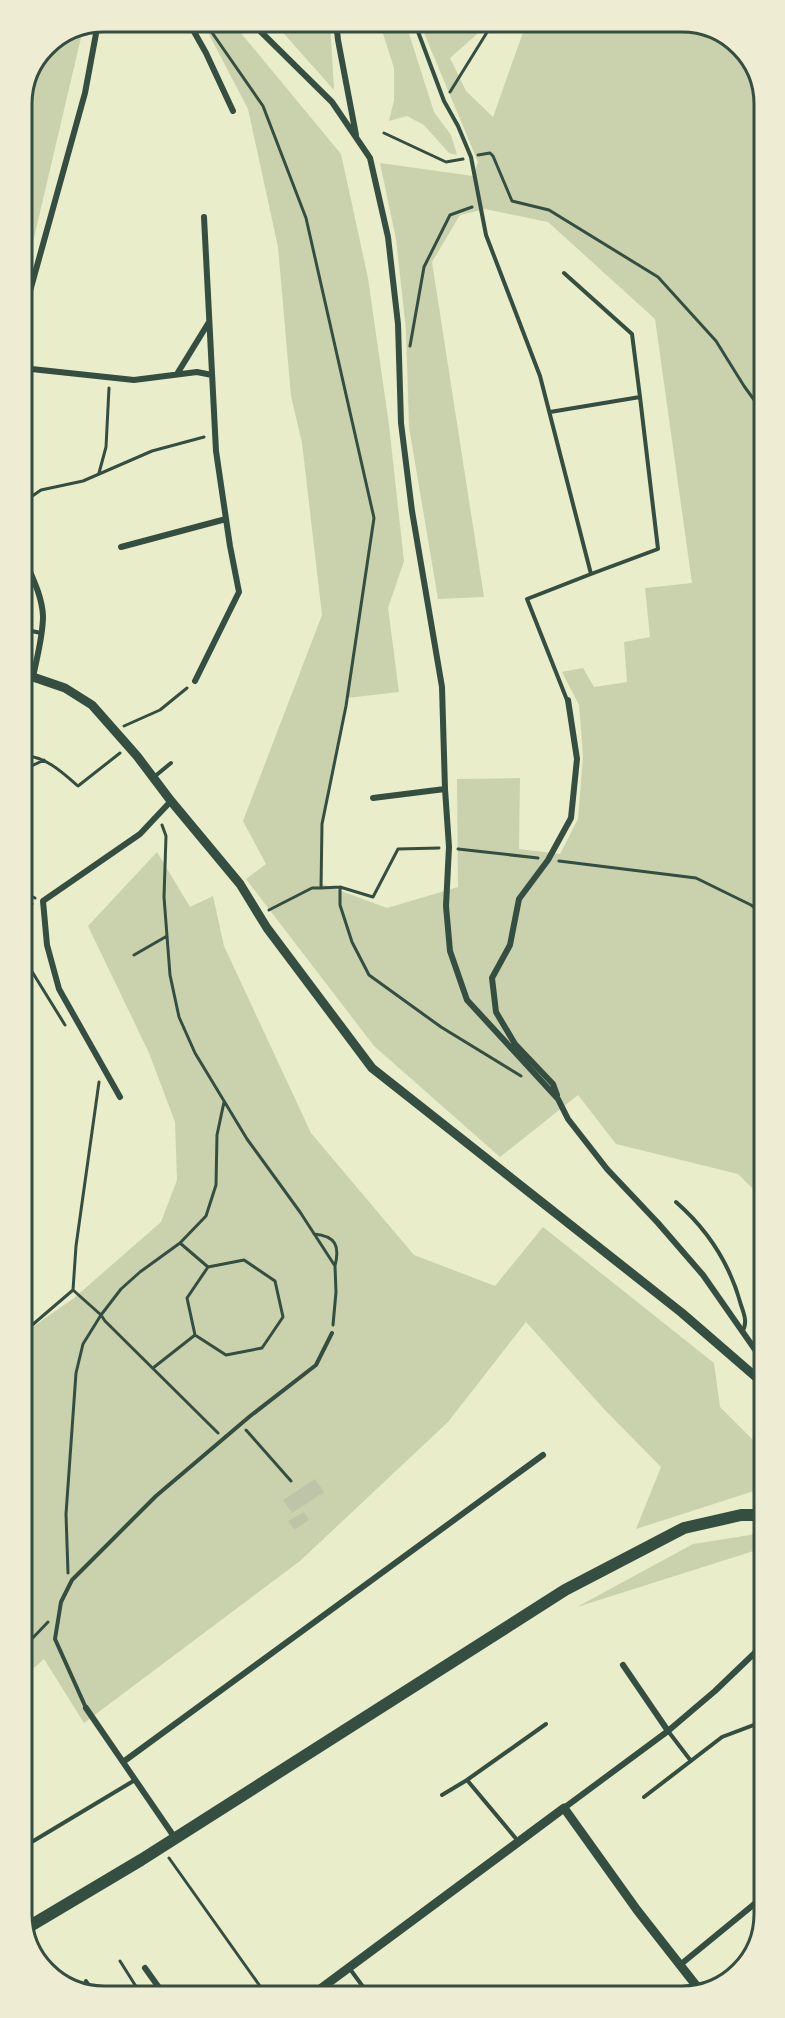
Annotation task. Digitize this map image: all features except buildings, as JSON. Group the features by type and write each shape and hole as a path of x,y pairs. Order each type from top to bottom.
{"highway":[{"path":"32,1925 176,1838 565,1590 684,1528 741,1515 754,1515"}],"street":[{"path":"194,32 233,111"},
{"path":"263,32 332,102 370,158 388,237 398,324 401,423 412,511 442,687 448,848 446,906 450,951 467,1000 558,1099"},
{"path":"337,32 356,138"},
{"path":"32,284 85,93 96,33"},
{"path":"195,681 239,592 216,451 204,217"},
{"path":"177,374 209,322"},
{"path":"32,369 134,380 197,372 212,375"},
{"path":"121,547 226,519"},
{"path":"32,576 43,615 33,677 65,688 92,705 128,746 240,884 267,928 372,1068 682,1314 754,1375"},
{"path":"568,700 577,759 571,818 548,860 519,899 510,945 492,978 496,1012 515,1044 553,1083 568,1119 607,1169 658,1222 703,1275 754,1349"},
{"path":"373,798 445,789"},
{"path":"120,1097 59,989 47,945 43,901 140,834 171,801"},
{"path":"123,1762 543,1455"},
{"path":"324,1986 668,1731 754,1654"},
{"path":"623,1665 668,1731"},
{"path":"86,1708 176,1838"},
{"path":"564,1809 637,1910 696,1985"},
{"path":"680,1965 754,1904"},
{"path":"145,1968 158,1986"}],"lane":[{"path":"418,32 444,101 471,157 486,235 540,376 591,574"},
{"path":"564,273 633,334 658,549 527,599 568,700"},
{"path":"550,412 640,397"},
{"path":"32,631 41,633"},
{"path":"153,778 171,763"},
{"path":"676,1202 707,1234 727,1266 745,1318 746,1326 741,1332"},
{"path":"86,1708 55,1639 61,1602 72,1580 156,1496 241,1424 316,1365 332,1333"},
{"path":"441,1795 467,1780 546,1724"},
{"path":"644,1797 722,1737 754,1725"},
{"path":"668,1731 692,1761"},
{"path":"32,1842 136,1780"},
{"path":"467,1780 519,1842"},
{"path":"349,1968 362,1986"},
{"path":"86,1981 88,1985"}],"path":[{"path":"212,32 263,106 306,218 374,518 346,706 322,824 321,888"},
{"path":"444,101 487,32"},
{"path":"384,133 446,162 489,153 493,156 512,201 549,210 658,277 716,340 754,400"},
{"path":"410,347 424,267 450,215 463,210"},
{"path":"98,475 106,447 110,377"},
{"path":"32,496 41,490 83,482 152,451 215,434"},
{"path":"114,730 160,710 195,681"},
{"path":"32,756 54,765 78,786 128,746"},
{"path":"32,766 44,760"},
{"path":"158,815 166,836 164,897 170,975 179,1017 195,1053 247,1139 335,1266"},
{"path":"548,860 696,878 754,907"},
{"path":"267,928 267,911 312,888 340,887 340,905 352,942 369,975 441,1027 529,1081"},
{"path":"134,955 167,936"},
{"path":"32,972 70,1033"},
{"path":"32,1325 73,1290 76,1246 99,1080"},
{"path":"68,1587 66,1514 76,1373 83,1344 121,1289 180,1243 206,1216 216,1185 217,1135 224,1102"},
{"path":"314,1234 324,1235 334,1242 339,1252 335,1266 336,1292 332,1333"},
{"path":"180,1243 208,1268"},
{"path":"244,1260 275,1281 283,1317 262,1348 226,1355 195,1335 188,1298 208,1268 244,1260"},
{"path":"73,1290 224,1438"},
{"path":"153,1368 195,1335"},
{"path":"241,1424 291,1481"},
{"path":"32,1639 59,1610"},
{"path":"161,1847 260,1986"},
{"path":"120,1961 136,1986"}],"green space":[{"path":"208,32 240,32 341,154 368,278 389,425 404,561 388,608 399,692 347,698 322,824 322,884 387,908 458,887 457,779 520,778 519,849 560,854 578,819 583,756 579,705 562,672 583,668 594,687 627,682 624,642 650,637 645,588 692,583 655,319 548,222 485,209 460,215 432,262 484,597 438,599 409,427 406,330 396,239 380,163 473,176 478,162 424,32 480,32 450,58 466,91 493,117 523,32 686,32 700,34 717,41 736,56 750,80 754,104 754,1190 738,1174 616,1144 578,1095 500,1157 374,1046 246,879 266,864 243,821 322,615 302,443 291,396 278,247 248,109"},
{"path":"282,32 331,32 334,90"},
{"path":"383,32 409,32 434,112 451,135 457,155 449,153 424,125 407,116 389,121 394,100 394,68"},
{"path":"81,35 32,246 33,90 37,76 53,53 64,44"},
{"path":"157,852 190,907 213,896 224,946 311,1133 414,1255 495,1286 543,1227 714,1363 720,1407 754,1441 754,1491 636,1529 661,1467 603,1408 526,1322 448,1422 300,1561 84,1723 44,1659 32,1670 32,1327 74,1298 161,1222 177,1180 175,1122 149,1053 88,926"},
{"path":"754,1534 754,1551 577,1607 693,1544"}]}
